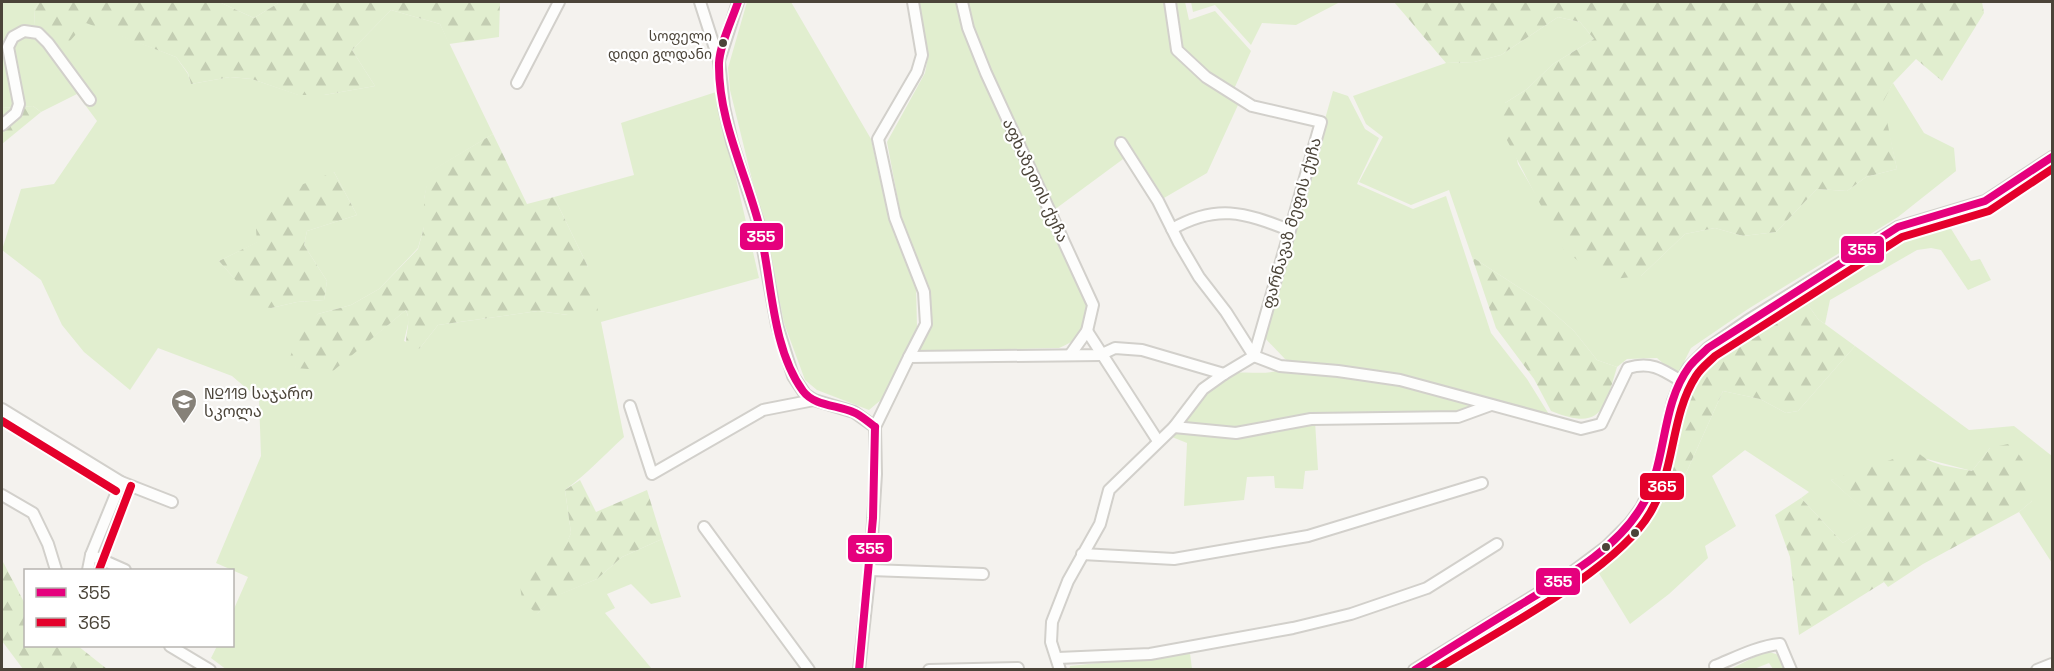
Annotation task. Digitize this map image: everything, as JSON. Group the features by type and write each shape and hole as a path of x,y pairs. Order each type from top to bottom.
{"street":[{"path":"517,83 559,2"},
{"path":"700,2 719,61 726,115 764,243 777,325 798,385 814,400 854,412 875,427"},
{"path":"719,61 738,2"},
{"path":"859,669 870,570 876,474 875,427 926,324 924,292 895,218 878,139 920,64 922,55 913,2"},
{"name":"აფხაზეთის ქუჩა","path":"962,2 968,28 986,73 1094,305 1087,331 1070,355"},
{"name":"ფარნავაზ მეფის ქუჩა","path":"1170,2 1177,50 1206,77 1252,106 1321,122 1254,356"},
{"path":"2,125 16,113 19,105 8,47 14,36 24,31 38,33 48,43 90,100"},
{"path":"1121,144 1158,201 1199,277 1226,312 1254,356 1280,366 1400,380 1581,429 1602,424 1628,368 1639,364 1657,366 1681,381"},
{"path":"1414,669 1563,579 1592,559 1630,523 1641,508 1657,475 1673,401 1681,381 1696,359 1725,336 1898,227 1985,201 2052,157"},
{"path":"1172,229 1191,218 1218,213 1252,215 1289,230"},
{"path":"1087,331 1100,355 1158,441"},
{"path":"909,357 1100,355 1115,348 1142,350 1224,374"},
{"path":"1060,669 1052,642 1052,622 1082,554 1100,524 1109,490 1174,427 1203,389 1254,356"},
{"path":"630,406 652,474 763,410 814,400"},
{"path":"1174,427 1236,433 1311,419 1458,417 1492,404"},
{"path":"2,409 121,482 172,502"},
{"path":"88,569 121,482"},
{"path":"1082,554 1174,559 1308,536 1482,483"},
{"path":"2,495 33,513 48,544 56,569"},
{"path":"704,526 809,669"},
{"path":"1058,658 1150,654 1282,631 1351,614 1427,588 1497,544"},
{"path":"92,555 123,569"},
{"path":"870,570 983,574"},
{"path":"1717,669 1715,666 1770,645 1780,644 1791,669"},
{"path":"173,647 210,669"},
{"path":"2037,669 2052,664"},
{"path":"929,669 1018,668"}],"green space":[{"path":"2,2 39,2 34,9 36,43 86,22 176,57 188,74 191,84 230,77 252,79 299,95 324,95 375,86 352,50 391,10 440,24 493,134 430,172 424,199 424,227 418,248 379,289 351,305 318,314 294,347 296,368 306,368 372,338 406,310 409,320 404,341 420,348 438,325 538,311 568,315 588,267 554,197 634,175 621,123 716,92 759,278 601,322 624,437 565,490 571,533 537,614 553,597 597,579 622,557 662,539 681,597 651,604 631,584 607,594 615,608 605,613 652,669 227,670 211,658 216,647 234,647 234,609 248,577 216,563 261,456 259,399 232,376 158,348 130,390 84,352 62,325 41,280 2,250 21,189 54,184 97,121 77,94 41,112 33,106 2,108","holes":["334,172 357,215 307,231 304,245 327,281 324,300 297,302 271,308 233,277 219,261 258,242"]},
{"path":"39,2 219,2 254,18 280,2 500,2 499,37 449,44 440,24 391,10 352,50 375,86 324,95 298,95 252,79 230,77 191,84 188,73 176,57 86,23 53,60 36,43 34,9"},
{"path":"219,2 280,2 254,18"},
{"path":"747,2 791,2 871,139 886,206 916,285 917,327 882,399 869,410 817,390 805,380 784,323 772,261 730,90 728,68"},
{"path":"918,2 957,2 974,59 1087,306 1080,332 1067,345 1059,348 918,351 931,324 927,284 902,222 887,142 925,73 928,57"},
{"path":"966,2 1185,2 1189,20 1215,11 1251,51 1230,98 1238,105 1207,173 1164,198 1134,151 1054,210 972,28"},
{"path":"1191,2 1340,2 1296,25 1262,23 1251,45 1215,5 1193,12"},
{"path":"1394,2 1982,2 1984,13 1942,81 1916,59 1893,83 1883,102 1897,169 1866,177 1847,191 1817,189 1776,232 1743,236 1715,228 1685,234 1641,276 1604,280 1564,250 1497,121 1505,103 1527,89 1553,64 1594,39 1580,22 1558,17 1501,55 1474,62 1446,63"},
{"path":"1558,17 1580,22 1594,39 1553,64 1527,89 1505,103 1518,164 1546,212 1641,276 1685,234 1715,228 1743,236 1776,232 1817,189 1847,191 1866,177 1897,169 1882,102 1893,83 1924,133 1954,148 1956,171 1898,217 1748,309 1691,348 1677,376 1657,358 1627,359 1617,367 1597,360 1574,331 1540,301 1472,257 1449,190 1411,205 1359,182 1383,137 1366,124 1353,96 1446,63 1474,62 1501,55"},
{"path":"1333,91 1348,96 1365,129 1379,138 1357,184 1413,209 1446,196 1491,333 1527,379 1550,416 1546,425 1493,410 1391,416 1340,413 1315,421 1318,470 1305,471 1303,489 1275,488 1274,476 1247,477 1244,500 1184,506 1187,443 1167,435 1218,378 1227,374 1274,372 1292,363 1285,359 1263,336"},
{"path":"33,106 41,112 2,144 2,108"},
{"path":"493,134 527,204 554,197 588,267 598,311 568,315 538,311 438,325 420,348 409,354 406,342 408,316 406,310 333,371 296,368 290,357 294,347 291,338 318,314 351,305 379,289 418,249 424,227 424,199 429,172"},
{"path":"334,172 357,215 307,231 304,245 327,281 324,300 297,302 271,308 258,306 219,261 257,242 256,229 293,188"},
{"path":"1945,219 1971,261 1980,259 1991,280 1968,290 1941,250 1931,248 1917,250 1830,300 1825,324 1818,319 1801,295 1908,229"},
{"path":"1472,257 1540,301 1574,331 1597,360 1617,367 1604,406 1598,413 1581,419 1551,411 1534,379 1496,328"},
{"path":"1801,295 1818,319 1855,346 1798,411 1786,413 1760,399 1723,391 1687,471 1663,503 1652,497 1683,392 1700,361"},
{"path":"1855,346 1969,430 2014,426 2052,456 2052,563 2019,512 2032,501 1990,448 1972,471 1923,458 1831,480 1877,521 1843,543 1801,498 1809,492 1745,450 1712,476 1736,526 1705,546 1708,558 1669,594 1630,624 1592,562 1652,497 1664,503 1687,471 1723,391 1760,399 1786,413 1798,411"},
{"path":"2008,444 2020,456 2027,469 2032,501 2019,512 1923,564 1888,587 1884,582 1799,635 1790,557 1775,515 1801,498 1843,543 1876,521 1831,480 1917,451 1935,463 1972,471 1990,448"},
{"path":"580,480 596,512 647,490 662,539 622,557 597,579 554,597 537,614 523,600 521,580 523,573 529,561 538,551 561,555 571,533 565,490"},
{"path":"2,560 24,602 24,647 79,647 107,669 23,669 2,641"},
{"path":"1766,651 1779,655 1787,669 1773,669 1769,663 1754,669 1729,670"},
{"path":"1190,653 1192,669 1069,670 1070,666"}],"transit line":[{"name":"355","path":"738,2 722,48 719,63 720,83 727,123 763,242 773,309 784,353 792,373 808,396 813,400 856,413 875,427"},
{"name":"355","path":"1415,670 1569,575 1601,551 1629,524 1649,492 1679,383 1691,364 1708,348 1898,227 1985,201 2052,157"},
{"name":"365","path":"1435,670 1583,578 1633,535 1650,513 1658,496 1688,392 1698,373 1715,356 1902,237 1989,211 2052,169"},
{"name":"365","path":"2,421 116,491"},
{"name":"355","path":"859,670 873,518 875,427"},
{"name":"365","path":"99,569 131,486"}],"place":[{"name":"სოფელი დიდი გლდანი","path":"723,43"},
{"name":"№119 საჯარო სკოლა","path":"184,425"}]}
